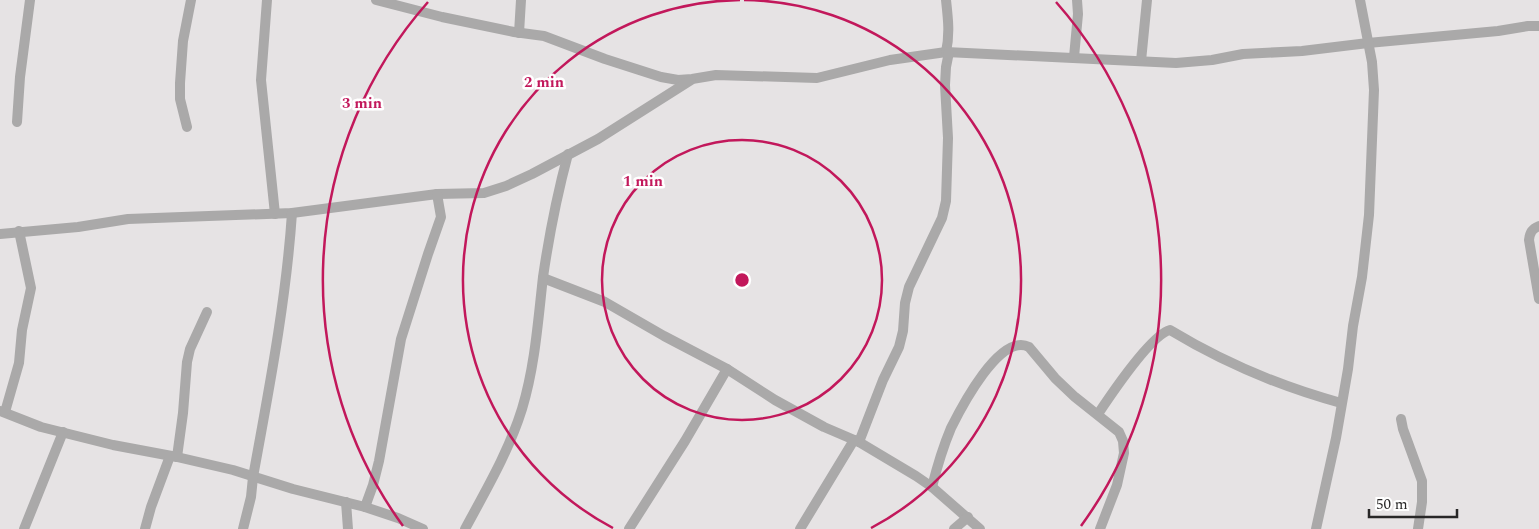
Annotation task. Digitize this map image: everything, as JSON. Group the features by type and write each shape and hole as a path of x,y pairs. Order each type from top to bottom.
{"street":[{"path":"17,122 20,77 30,0"},
{"path":"187,127 180,99 180,83 184,33 191,0"},
{"path":"267,0 261,80 276,214"},
{"path":"376,0 519,33 544,36 605,60 678,80 716,75 817,78 890,60 948,52 1176,63 1212,60 1243,54 1302,52 1368,43 1504,31 1528,26 1539,26"},
{"path":"519,33 521,0"},
{"path":"800,529 857,441 899,347 909,287 942,218 946,201 948,138 945,85 949,22 946,0"},
{"path":"1074,57 1078,14 1077,0"},
{"path":"1141,61 1147,0"},
{"path":"1316,529 1336,438 1362,277 1369,215 1374,90 1372,62 1360,0"},
{"path":"0,234 128,219 292,213 437,194 484,193 524,178 605,135 692,79"},
{"path":"465,529 499,464 522,409 537,336 543,278 559,189 568,154"},
{"path":"366,507 379,462 401,339 441,217 437,194"},
{"path":"243,529 251,497 253,476 279,332 290,248 292,213"},
{"path":"1539,226 1530,233 1529,240 1539,298"},
{"path":"19,231 32,288 22,330 19,363 2,412 41,426 124,448 173,456 233,470 366,507 423,529"},
{"path":"543,278 605,302 727,369 783,404 857,441 932,487 980,529"},
{"path":"145,529 151,507 173,456 183,413 187,362 190,349 207,312"},
{"path":"1098,414 1140,357 1165,331 1170,330 1275,382 1314,396 1341,403"},
{"path":"932,487 938,463 951,429 968,395 999,356 1017,346 1024,345 1075,397 1119,432 1123,441 1124,453 1117,485 1100,529"},
{"path":"629,529 685,441 727,369"},
{"path":"1401,419 1423,487 1418,529"},
{"path":"24,529 63,432"},
{"path":"346,502 348,529"},
{"path":"954,529 968,517"}]}
